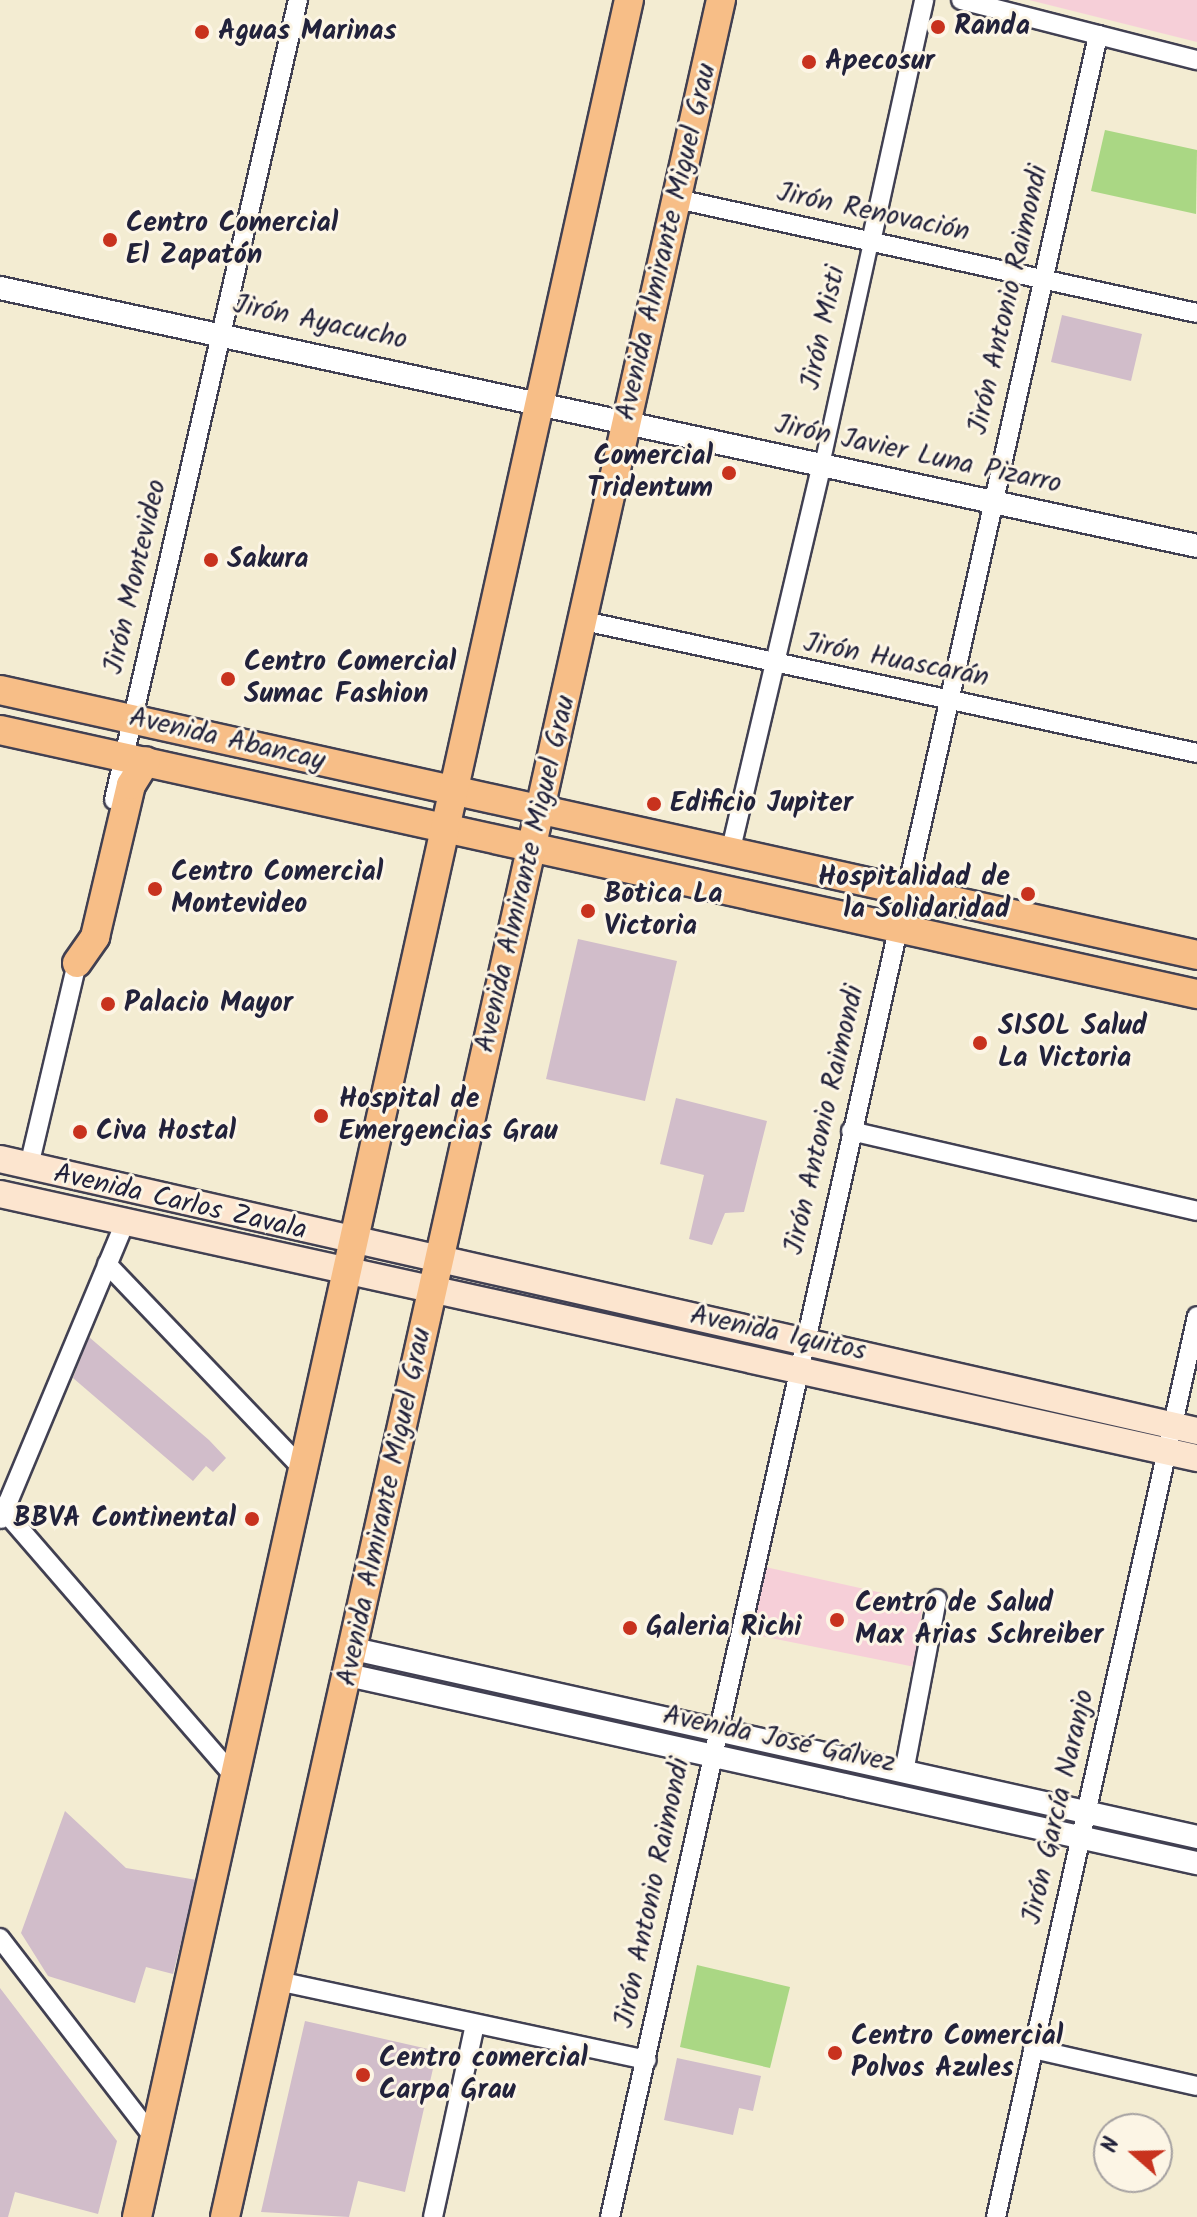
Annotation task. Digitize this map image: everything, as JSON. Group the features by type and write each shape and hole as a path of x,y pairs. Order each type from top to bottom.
{"main road":[{"path":"137,2217 300,1466 356,1245 629,0"},
{"name":"Avenida Almirante Miguel Grau","path":"225,2217 351,1662 432,1262 530,810 584,621 619,421 677,199 721,0"},
{"name":"Avenida Abancay","path":"0,690 530,810 1197,955"},
{"name":"Avenida Abancay","path":"0,730 1197,994"},
{"path":"77,963 95,937 135,759"},
{"name":"Avenida Carlos Zavala","path":"0,1159 356,1245"},
{"name":"Avenida Carlos Zavala","path":"0,1194 349,1275"},
{"path":"172,1234 180,1203"},
{"name":"Avenida Iquitos","path":"356,1245 803,1343 1178,1436 1197,1458"},
{"name":"Avenida Iquitos","path":"349,1275 797,1370 1178,1436"}],"street":[{"name":"Jirón Montevideo","path":"135,759 132,718 298,0"},
{"name":"Jirón Misti","path":"730,853 822,465 924,0"},
{"path":"961,0 1197,60"},
{"name":"Jirón Antonio Raimondi","path":"610,2217 647,2060 710,1756 1098,35"},
{"name":"Jirón Renovación","path":"677,199 1197,313"},
{"name":"Jirón Ayacucho","path":"0,288 221,332 619,421"},
{"name":"Jirón Javier Luna Pizarro","path":"619,421 1197,546"},
{"name":"Jirón Huascarán","path":"584,621 773,665 1197,753"},
{"path":"29,1166 77,963"},
{"path":"851,1131 1197,1211"},
{"path":"125,1223 1,1512 232,1774"},
{"path":"107,1264 300,1466"},
{"name":"Jirón García Naranjo","path":"996,2217 1082,1837 1178,1436 1197,1316"},
{"path":"904,1772 937,1599"},
{"name":"Avenida José Gálvez","path":"351,1662 716,1731 1197,1837"},
{"name":"Avenida José Gálvez","path":"351,1662 710,1756 1197,1863"},
{"path":"0,1938 155,2139"},
{"path":"278,1981 647,2060"},
{"path":"433,2217 475,2025"},
{"path":"1033,2049 1197,2086"}],"shaded area":[{"path":"1029,0 1197,0 1197,42"},
{"path":"1062,315 1142,334 1131,381 1051,362"},
{"path":"578,939 677,961 645,1101 546,1079"},
{"path":"676,1098 767,1121 744,1212 725,1213 712,1245 689,1239 704,1175 660,1164"},
{"path":"89,1337 226,1458 213,1472 206,1466 193,1481 73,1378"},
{"name":"Centro de Salud Max Arias Schreiber","path":"761,1566 923,1602 915,1667 746,1633"},
{"path":"65,1811 126,1868 197,1880 173,1974 146,1967 135,2003 48,1976 21,1933"},
{"path":"0,1988 117,2141 98,2214 15,2192 8,2217 0,2217"},
{"name":"Centro comercial Carpa Grau","path":"305,2021 437,2051 405,2192 358,2181 349,2217 261,2212"},
{"path":"677,2058 761,2076 753,2111 739,2108 733,2135 664,2120"}],"green space":[{"path":"1105,130 1197,150 1196,214 1091,191"},
{"path":"742,1744 1060,1814 1058,1823 740,1753"},
{"path":"697,1965 790,1987 770,2068 680,2047"}],"place":[{"name":"Randa","path":"938,27"},
{"name":"Aguas Marinas","path":"202,32"},
{"name":"Apecosur","path":"809,62"},
{"name":"Centro Comercial El Zapatón","path":"110,240"},
{"name":"Comercial Tridentum","path":"729,473"},
{"name":"Sakura","path":"211,560"},
{"name":"Centro Comercial Sumac Fashion","path":"228,679"},
{"name":"Edificio Jupiter","path":"654,804"},
{"name":"Centro Comercial Montevideo","path":"155,889"},
{"name":"Hospitalidad de la Solidaridad","path":"1028,894"},
{"name":"Botica La Victoria","path":"588,911"},
{"name":"Palacio Mayor","path":"108,1004"},
{"name":"SISOL Salud La Victoria","path":"980,1043"},
{"name":"Hospital de Emergencias Grau","path":"321,1116"},
{"name":"Civa Hostal","path":"80,1132"},
{"name":"BBVA Continental","path":"252,1519"},
{"name":"Centro de Salud Max Arias Schreiber","path":"837,1620"},
{"name":"Galeria Richi","path":"630,1628"},
{"name":"Centro Comercial Polvos Azules","path":"835,2053"},
{"name":"Centro comercial Carpa Grau","path":"363,2075"}]}
